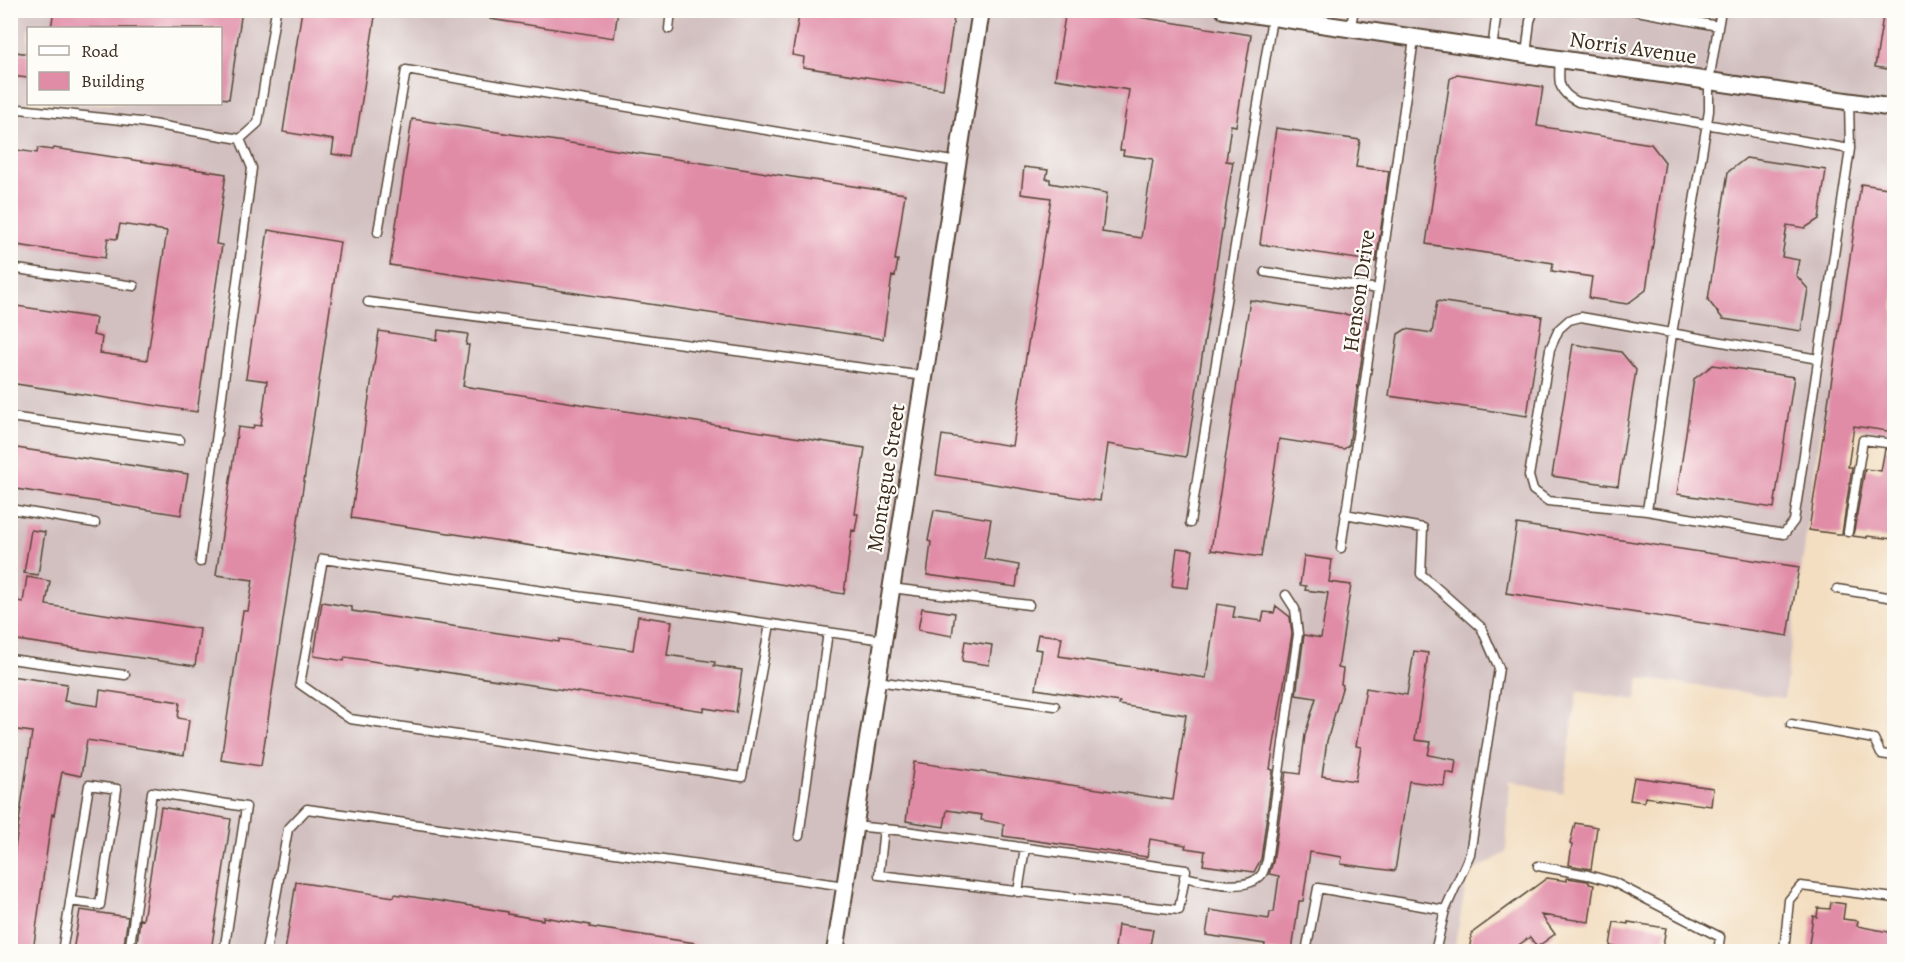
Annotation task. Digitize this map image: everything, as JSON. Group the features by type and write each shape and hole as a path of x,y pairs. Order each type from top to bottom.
{"street":[{"name":"Montague Street","path":"835,951 981,10"},
{"name":"Norris Avenue","path":"1224,10 1894,108"}],"lane":[{"path":"240,139 258,123 276,10"},
{"path":"669,29 671,10"},
{"path":"1350,30 1354,10"},
{"path":"1491,50 1497,10"},
{"path":"1526,55 1530,21 1534,10"},
{"path":"1632,10 1718,26"},
{"path":"1647,511 1672,334 1709,111 1709,81 1721,10"},
{"path":"1190,523 1272,18"},
{"name":"Henson Drive","path":"1341,548 1414,39"},
{"path":"1560,60 1561,89 1568,97 1578,102 1850,149"},
{"path":"378,232 406,70 958,162"},
{"path":"1818,359 1581,317 1569,320 1558,329 1550,349 1529,476 1533,490 1548,501 1647,511 1784,534 1794,521 1850,149 1849,101"},
{"path":"10,108 140,122 240,139"},
{"path":"200,562 252,168 240,139"},
{"path":"10,268 134,286"},
{"path":"1265,272 1378,289"},
{"path":"368,302 924,376"},
{"path":"10,417 180,440"},
{"path":"1848,532 1863,440 1894,444"},
{"path":"10,509 95,523"},
{"path":"1345,514 1423,528 1421,574 1481,627 1499,668 1470,854 1445,910 1435,951"},
{"path":"770,624 742,777 350,719 300,684 322,560 883,640"},
{"path":"891,588 1029,605"},
{"path":"1837,588 1894,598"},
{"path":"1184,877 1235,886 1251,882 1261,875 1267,861 1298,634 1295,609 1286,595"},
{"path":"799,836 828,632"},
{"path":"10,659 125,675"},
{"path":"877,681 1055,706"},
{"path":"1791,724 1874,739 1881,754 1894,756"},
{"path":"62,951 70,901 89,785 117,789 100,905 70,901"},
{"path":"129,951 152,792 246,807 224,951"},
{"path":"267,951 288,829 307,809 845,885"},
{"path":"854,826 884,828 1186,870 1179,910 879,875 884,828"},
{"path":"1018,892 1025,848"},
{"path":"1538,866 1613,882 1720,937 1718,951"},
{"path":"1784,951 1789,900 1801,886 1894,898"},
{"path":"1306,951 1318,888 1445,910"}],"shaded area":[{"path":"10,11 1894,11 1894,435 1821,424 1784,698 1639,678 1636,700 1577,691 1563,794 1510,780 1506,853 1468,874 1454,951 11,951"}],"building":[{"path":"54,10 242,10 229,99 222,98 222,27 51,27"},
{"path":"302,10 376,10 353,157 332,154 334,140 283,132"},
{"path":"491,10 618,10 614,38 490,19"},
{"path":"800,10 955,10 943,89 803,67 804,57 792,55"},
{"path":"1066,10 1095,10 1251,35 1236,126 1231,125 1226,161 1233,162 1186,457 1108,444 1100,501 936,475 942,435 1012,446 1051,198 1021,194 1024,167 1048,170 1046,179 1050,179 1050,183 1107,193 1102,232 1141,238 1153,159 1123,155 1124,150 1120,150 1129,90 1055,79"},
{"path":"1884,10 1894,10 1894,70 1875,67"},
{"path":"10,51 27,54 27,78 10,76"},
{"path":"1457,74 1543,87 1537,126 1651,144 1665,162 1646,290 1627,304 1589,298 1592,277 1552,271 1553,263 1426,244 1450,79"},
{"path":"412,119 905,194 895,260 898,260 895,277 892,276 883,339 390,265"},
{"path":"1276,128 1360,140 1356,167 1389,171 1376,262 1260,244"},
{"path":"38,148 53,150 54,148 226,174 216,244 222,245 197,412 10,383 10,305 96,318 93,335 102,337 100,353 147,360 167,231 120,224 117,239 108,238 105,258 10,244 10,149 37,153"},
{"path":"1746,158 1826,170 1819,219 1805,228 1787,225 1782,257 1799,260 1796,275 1808,289 1801,331 1723,319 1708,300 1728,172"},
{"path":"1861,184 1894,189 1894,432 1854,426 1848,467 1852,467 1842,534 1837,534 1809,530"},
{"path":"268,230 340,242 261,766 221,760 243,611 248,611 253,580 216,575 238,427 253,429 254,425 261,426 267,381 246,378"},
{"path":"1250,300 1363,317 1367,322 1349,445 1344,449 1279,439 1261,557 1211,550"},
{"path":"1437,301 1542,316 1527,416 1389,396 1398,334 1406,329 1432,333"},
{"path":"438,330 468,334 466,345 469,345 463,386 865,448 855,514 858,514 855,531 852,530 844,594 351,518 379,331 437,340"},
{"path":"1573,344 1621,352 1636,370 1618,486 1552,476"},
{"path":"1713,365 1794,377 1774,508 1677,494 1694,379"},
{"path":"10,447 188,474 181,515 10,488"},
{"path":"1885,449 1894,450 1893,539 1853,536 1865,469 1881,471"},
{"path":"934,510 991,519 984,559 1019,565 1016,587 927,575 931,542 928,541"},
{"path":"1517,524 1799,567 1788,636 1506,593"},
{"path":"31,530 45,532 38,575 24,573"},
{"path":"1177,548 1193,550 1188,588 1172,586"},
{"path":"1304,556 1332,560 1329,582 1351,585 1338,668 1343,669 1341,684 1343,685 1327,741 1322,776 1355,781 1361,747 1356,746 1366,688 1407,695 1414,651 1428,653 1415,740 1431,742 1428,755 1456,760 1454,774 1446,772 1444,786 1409,781 1395,871 1341,864 1342,857 1310,852 1303,901 1299,901 1292,951 1264,951 1265,944 1206,935 1210,910 1269,919 1270,912 1274,912 1279,876 1269,874 1273,862 1286,772 1300,774 1305,735 1316,698 1296,695 1304,635 1321,638 1328,593 1305,590 1306,586 1300,585"},
{"path":"27,577 50,581 46,605 200,629 195,666 10,639 10,600 23,602"},
{"path":"322,602 352,607 352,611 559,642 559,639 633,650 638,616 672,621 667,655 715,662 714,666 742,670 736,713 704,708 704,711 345,657 344,661 314,656"},
{"path":"1217,604 1235,607 1233,617 1262,621 1264,612 1274,613 1276,606 1290,617 1292,634 1270,769 1273,770 1261,859 1254,872 1203,865 1205,851 1185,848 1186,845 1150,839 1147,857 1003,836 1004,824 981,820 982,815 947,810 944,827 906,821 914,762 1173,800 1186,715 1036,689 1042,650 1035,649 1038,634 1062,637 1059,656 1206,678"},
{"path":"922,608 955,613 952,636 918,630"},
{"path":"965,641 992,645 989,665 962,661"},
{"path":"10,676 67,684 64,701 98,706 100,690 180,702 178,718 189,720 184,755 87,740 81,776 62,772 54,815 52,814 33,951 10,951 10,862 13,862 32,732 10,729"},
{"path":"1634,777 1713,788 1711,806 1645,797 1644,802 1630,800"},
{"path":"161,807 231,819 211,951 136,951"},
{"path":"1575,823 1597,827 1591,869 1569,865 1572,845 1570,844"},
{"path":"1547,878 1567,881 1567,878 1587,881 1594,885 1589,922 1541,915 1555,934 1537,947 1530,937 1510,951 1469,951 1472,933"},
{"path":"296,882 394,897 395,894 508,912 508,914 543,920 543,917 590,925 590,927 695,943 694,951 285,951"},
{"path":"1831,902 1845,904 1843,919 1858,921 1857,926 1894,933 1894,951 1808,951 1813,916 1817,917 1818,908 1830,909"},
{"path":"80,910 128,917 123,951 73,951"},
{"path":"1614,922 1666,928 1662,951 1622,951 1623,949 1610,946"},
{"path":"1118,925 1153,930 1149,951 1115,948"}]}
